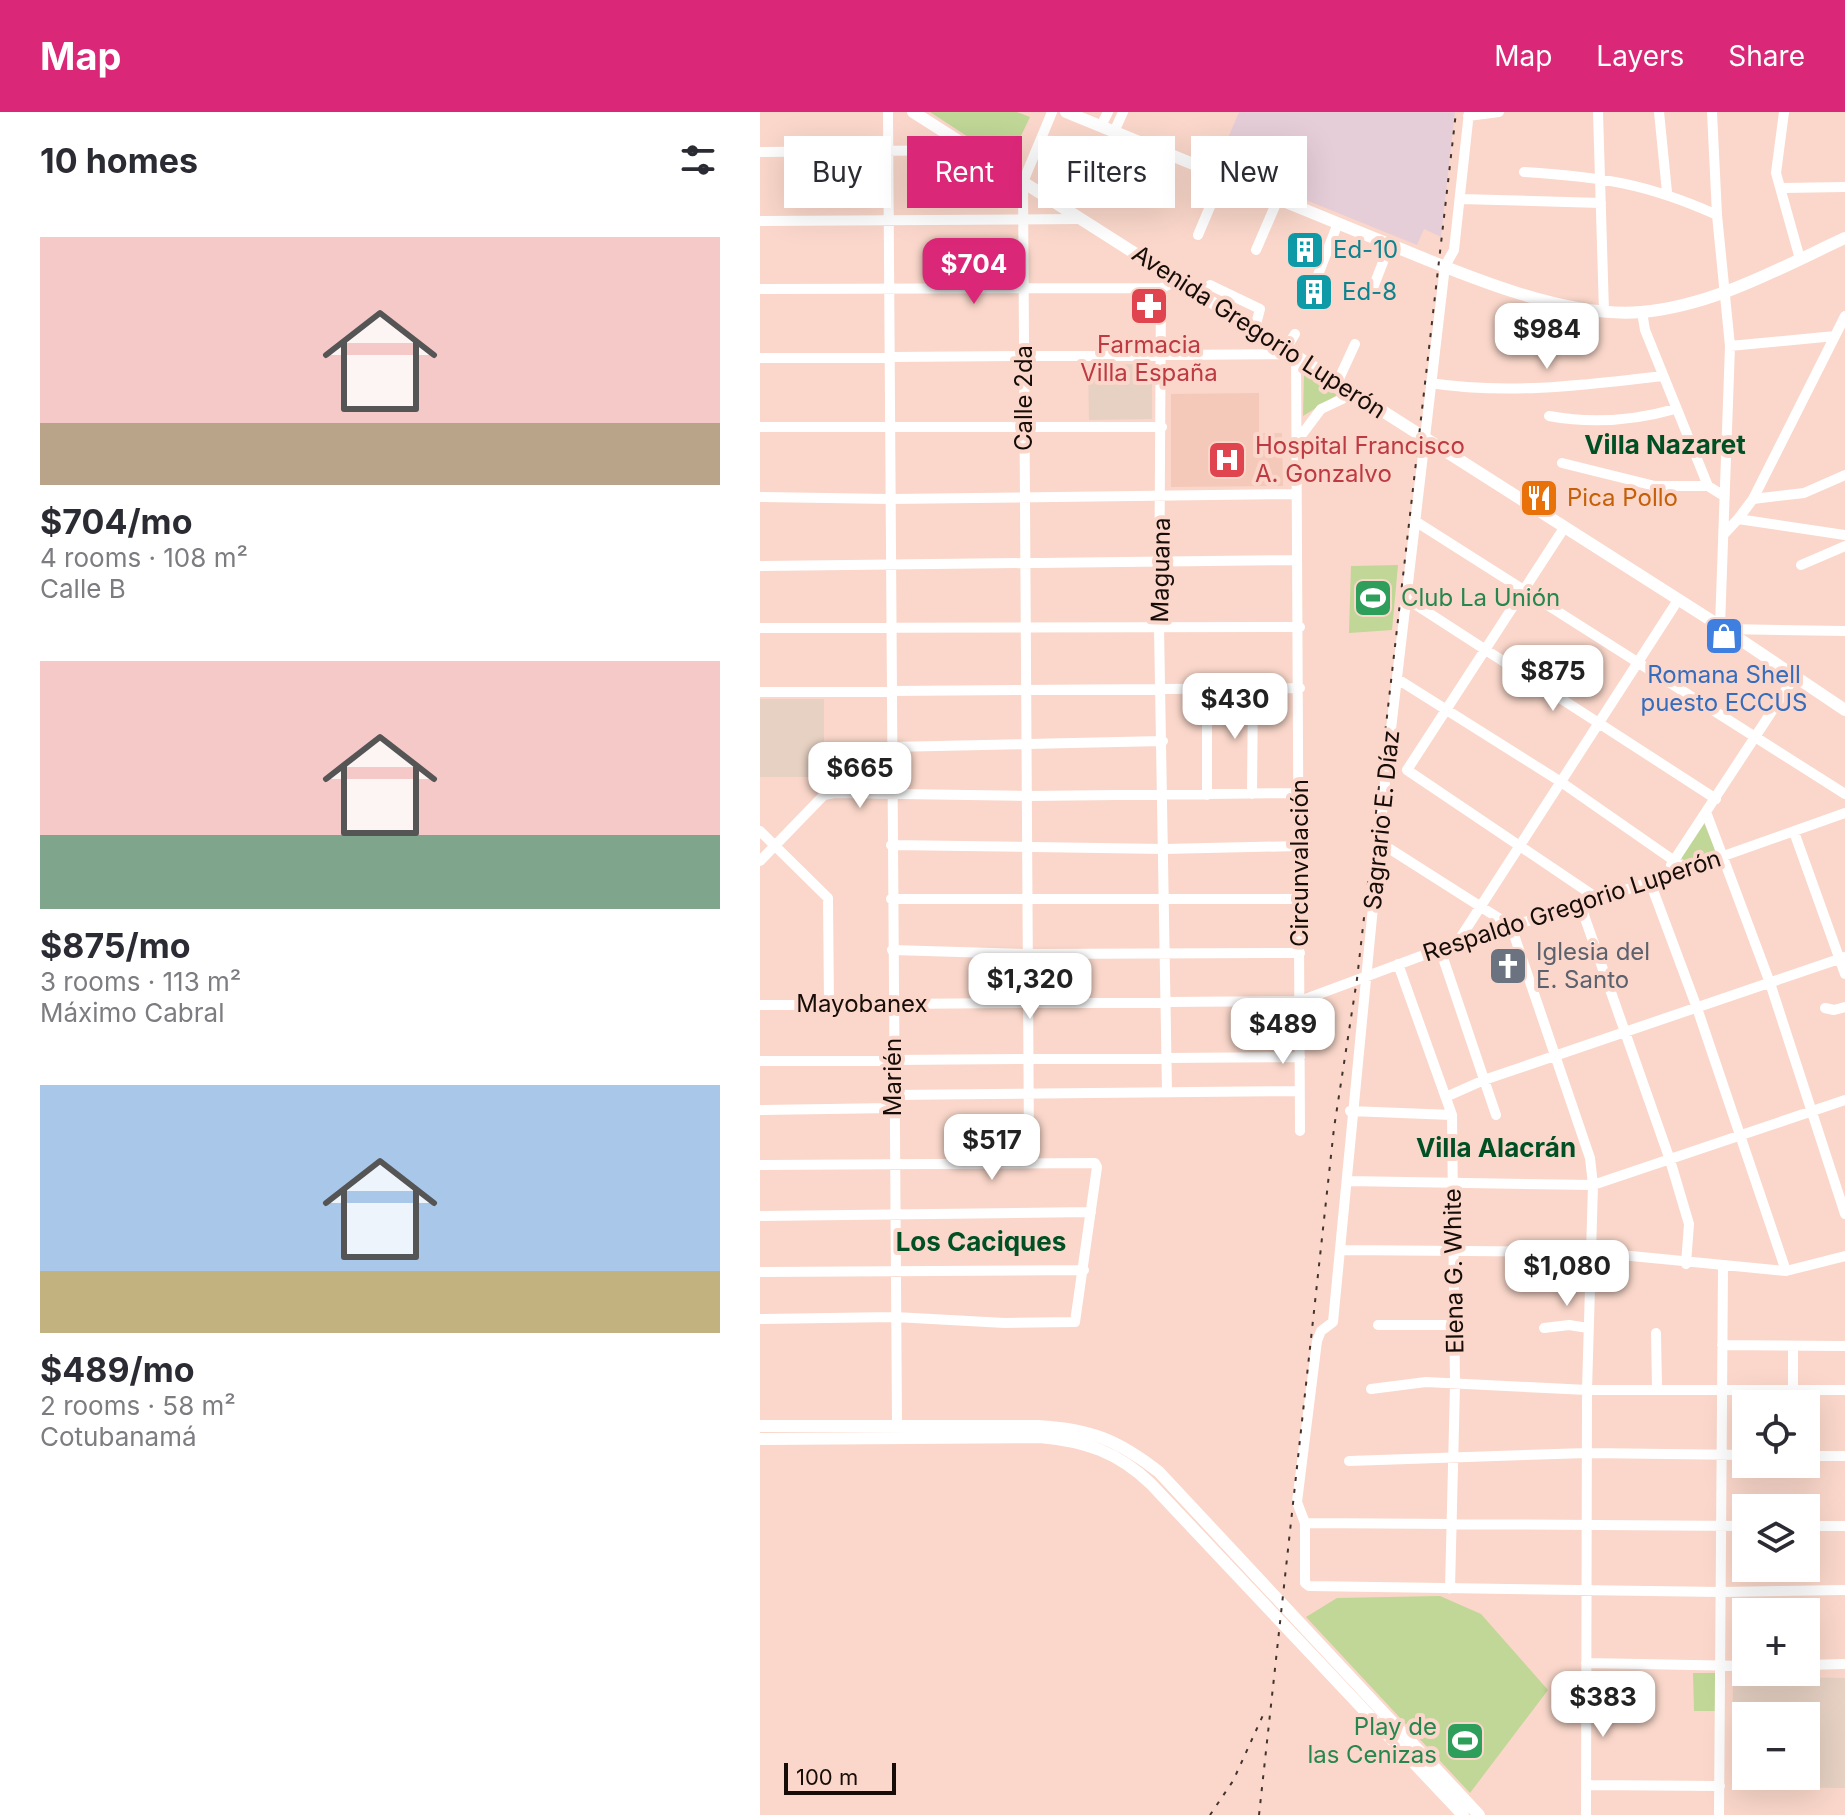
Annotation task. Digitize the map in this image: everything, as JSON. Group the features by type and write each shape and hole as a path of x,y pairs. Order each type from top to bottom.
{"main road":[{"name":"Avenida Gregorio Luperón","path":"913,112 950,136"},
{"path":"1066,112 1124,136"},
{"name":"Avenida Gregorio Luperón","path":"1023,182 1723,627 1845,710"},
{"path":"1300,208 1445,266 1558,304 1604,312 1642,312 1691,303 1726,292 1845,238"},
{"path":"760,1426 1077,1428 1110,1439 1159,1472 1479,1815"},
{"path":"760,1439 1040,1437 1075,1440 1130,1463 1463,1815"}],"street":[{"name":"Marién","path":"888,112 888,136"},
{"name":"Calle 2da","path":"1029,1146 1023,182 1052,112"},
{"path":"1101,126 1108,112"},
{"path":"1114,132 1123,112"},
{"path":"1468,114 1499,112"},
{"path":"1598,112 1604,312"},
{"path":"1659,112 1667,192"},
{"path":"1712,112 1717,215 1730,346 1723,627 1845,631"},
{"path":"1784,112 1776,173 1783,188 1800,259"},
{"name":"Sagrario E. Díaz","path":"1450,1589 1307,1585 1305,1523 1297,1502 1317,1341 1321,1331 1333,1322 1347,1181 1350,1111 1430,383 1445,266 1454,250 1468,114"},
{"path":"760,152 784,152"},
{"path":"1524,172 1600,177 1667,192 1717,215"},
{"path":"1783,188 1845,187"},
{"path":"1460,199 1601,203"},
{"name":"Marién","path":"888,208 897,1426"},
{"path":"1198,235 1209,208"},
{"path":"1256,250 1274,208"},
{"path":"760,221 1084,219"},
{"path":"1316,280 1338,223"},
{"path":"1371,293 1390,244"},
{"path":"760,289 1161,288 1180,280"},
{"path":"1201,294 1210,285 1260,309 1255,328"},
{"name":"Maguana","path":"1161,288 1159,627 1163,741 1163,1003 1167,1091"},
{"path":"1642,312 1662,376 1708,486"},
{"path":"1725,533 1753,499 1845,316"},
{"path":"760,358 1291,351 1295,334"},
{"path":"1730,346 1835,336"},
{"path":"1338,381 1355,344"},
{"name":"Circunvalación","path":"1291,351 1300,627 1300,1131"},
{"path":"1430,383 1472,390 1522,390 1662,376"},
{"path":"1295,443 1321,409 1355,393"},
{"path":"1549,416 1590,422 1629,419 1675,409"},
{"path":"760,427 889,430 1162,427"},
{"path":"1562,463 1655,486 1708,486 1724,496"},
{"path":"1753,499 1804,493 1845,475"},
{"path":"760,497 890,499 1295,494"},
{"path":"1738,519 1845,535"},
{"path":"1415,521 1845,794"},
{"path":"1564,528 1407,770 1597,898"},
{"path":"1801,565 1845,546"},
{"path":"760,566 1297,560"},
{"path":"1407,599 1716,799"},
{"path":"1457,943 1601,724 1678,600"},
{"path":"760,628 1300,627"},
{"path":"1664,876 1795,676"},
{"path":"1399,680 1561,782 1686,869"},
{"path":"1252,794 1253,688"},
{"path":"760,692 1300,688"},
{"path":"1207,689 1207,795"},
{"path":"891,747 1163,741"},
{"path":"760,861 824,795 1300,793"},
{"path":"1706,812 1770,983 1845,1214"},
{"name":"Respaldo Gregorio Luperón","path":"1300,1001 1457,943 1650,882 1845,813"},
{"path":"760,831 828,898 829,1004"},
{"path":"1794,832 1842,958 1845,974"},
{"path":"1379,842 1511,926 1590,1158 1593,1185 1587,1390 1586,1815"},
{"path":"891,845 1164,849 1300,846"},
{"path":"1650,882 1697,1008 1786,1271"},
{"path":"891,899 1300,899"},
{"path":"1580,904 1628,1033 1689,1224 1686,1264"},
{"path":"1440,949 1496,1115"},
{"path":"892,950 1028,954 1300,953"},
{"path":"1448,1096 1484,1080 1842,958"},
{"name":"Elena G. White","path":"1398,964 1448,1096 1452,1115 1455,1385 1450,1589"},
{"name":"Mayobanex","path":"762,1003 1300,1001"},
{"path":"1825,1008 1834,1010 1845,1007"},
{"path":"760,1061 1028,1056 1300,1057"},
{"path":"893,1095 1299,1091"},
{"path":"1347,1181 1593,1185 1845,1100"},
{"path":"760,1110 893,1108"},
{"path":"1350,1111 1452,1115"},
{"path":"972,1123 1028,1123"},
{"path":"760,1165 1095,1163 1084,1270 1075,1322 1005,1323 895,1317 760,1319"},
{"path":"760,1216 1091,1212"},
{"path":"1340,1250 1590,1252 1686,1264 1786,1271 1845,1256"},
{"path":"1719,1815 1723,1267"},
{"path":"760,1272 1084,1270"},
{"path":"1378,1325 1455,1325"},
{"path":"1544,1328 1569,1325 1588,1328"},
{"path":"1656,1333 1657,1388"},
{"path":"1722,1345 1845,1346"},
{"path":"1793,1346 1793,1388"},
{"path":"1371,1389 1426,1382 1587,1390 1845,1390"},
{"path":"1349,1461 1454,1460 1587,1453 1732,1455"},
{"path":"1820,1456 1845,1456"},
{"path":"1305,1523 1732,1526"},
{"path":"1820,1526 1845,1526"},
{"path":"1450,1589 1845,1590"},
{"path":"1586,1663 1732,1667"},
{"path":"1820,1665 1845,1664"},
{"path":"1586,1785 1720,1786"}],"shaded area":[{"path":"1239,112 1455,112 1441,237 1424,229 1417,245 1307,200 1307,136 1229,136"},
{"path":"1152,364 1152,419 1089,420 1088,365"},
{"name":"Hospital Francisco A. Gonzalvo","path":"1259,393 1259,433 1282,433 1283,486 1171,487 1171,394"},
{"path":"760,699 824,699 824,777 760,777"},
{"path":"1820,1678 1845,1678 1845,1788 1820,1788 1820,1702 1733,1702 1733,1686 1820,1686"}],"green space":[{"path":"930,112 1017,112 1030,117 1021,136 967,136"},
{"path":"1304,373 1337,395 1303,416"},
{"name":"Club La Unión","path":"1398,565 1392,630 1349,633 1351,566"},
{"path":"1704,823 1717,854 1688,863 1680,857"},
{"name":"Play de las Cenizas","path":"1440,1596 1481,1614 1548,1690 1470,1793 1306,1617 1337,1598"},
{"path":"1693,1673 1715,1673 1715,1711 1694,1711"}],"railway":[{"path":"1259,1815 1334,1128 1357,979 1456,112"},
{"path":"1210,1815 1233,1781 1264,1713"}],"place":[{"name":"Ed-10","path":"1305,250"},
{"name":"Ed-8","path":"1314,292"},
{"name":"Farmacia Villa España","path":"1149,306"},
{"name":"Hospital Francisco A. Gonzalvo","path":"1227,460"},
{"name":"Pica Pollo","path":"1539,498"},
{"name":"Club La Unión","path":"1373,598"},
{"name":"Romana Shell puesto ECCUS","path":"1724,636"},
{"name":"Iglesia del E. Santo","path":"1508,966"},
{"name":"Play de las Cenizas","path":"1465,1741"}],"district":[{"name":"Villa Nazaret","path":"1665,445"},
{"name":"Villa Alacrán","path":"1496,1148"},
{"name":"Los Caciques","path":"981,1242"}]}
